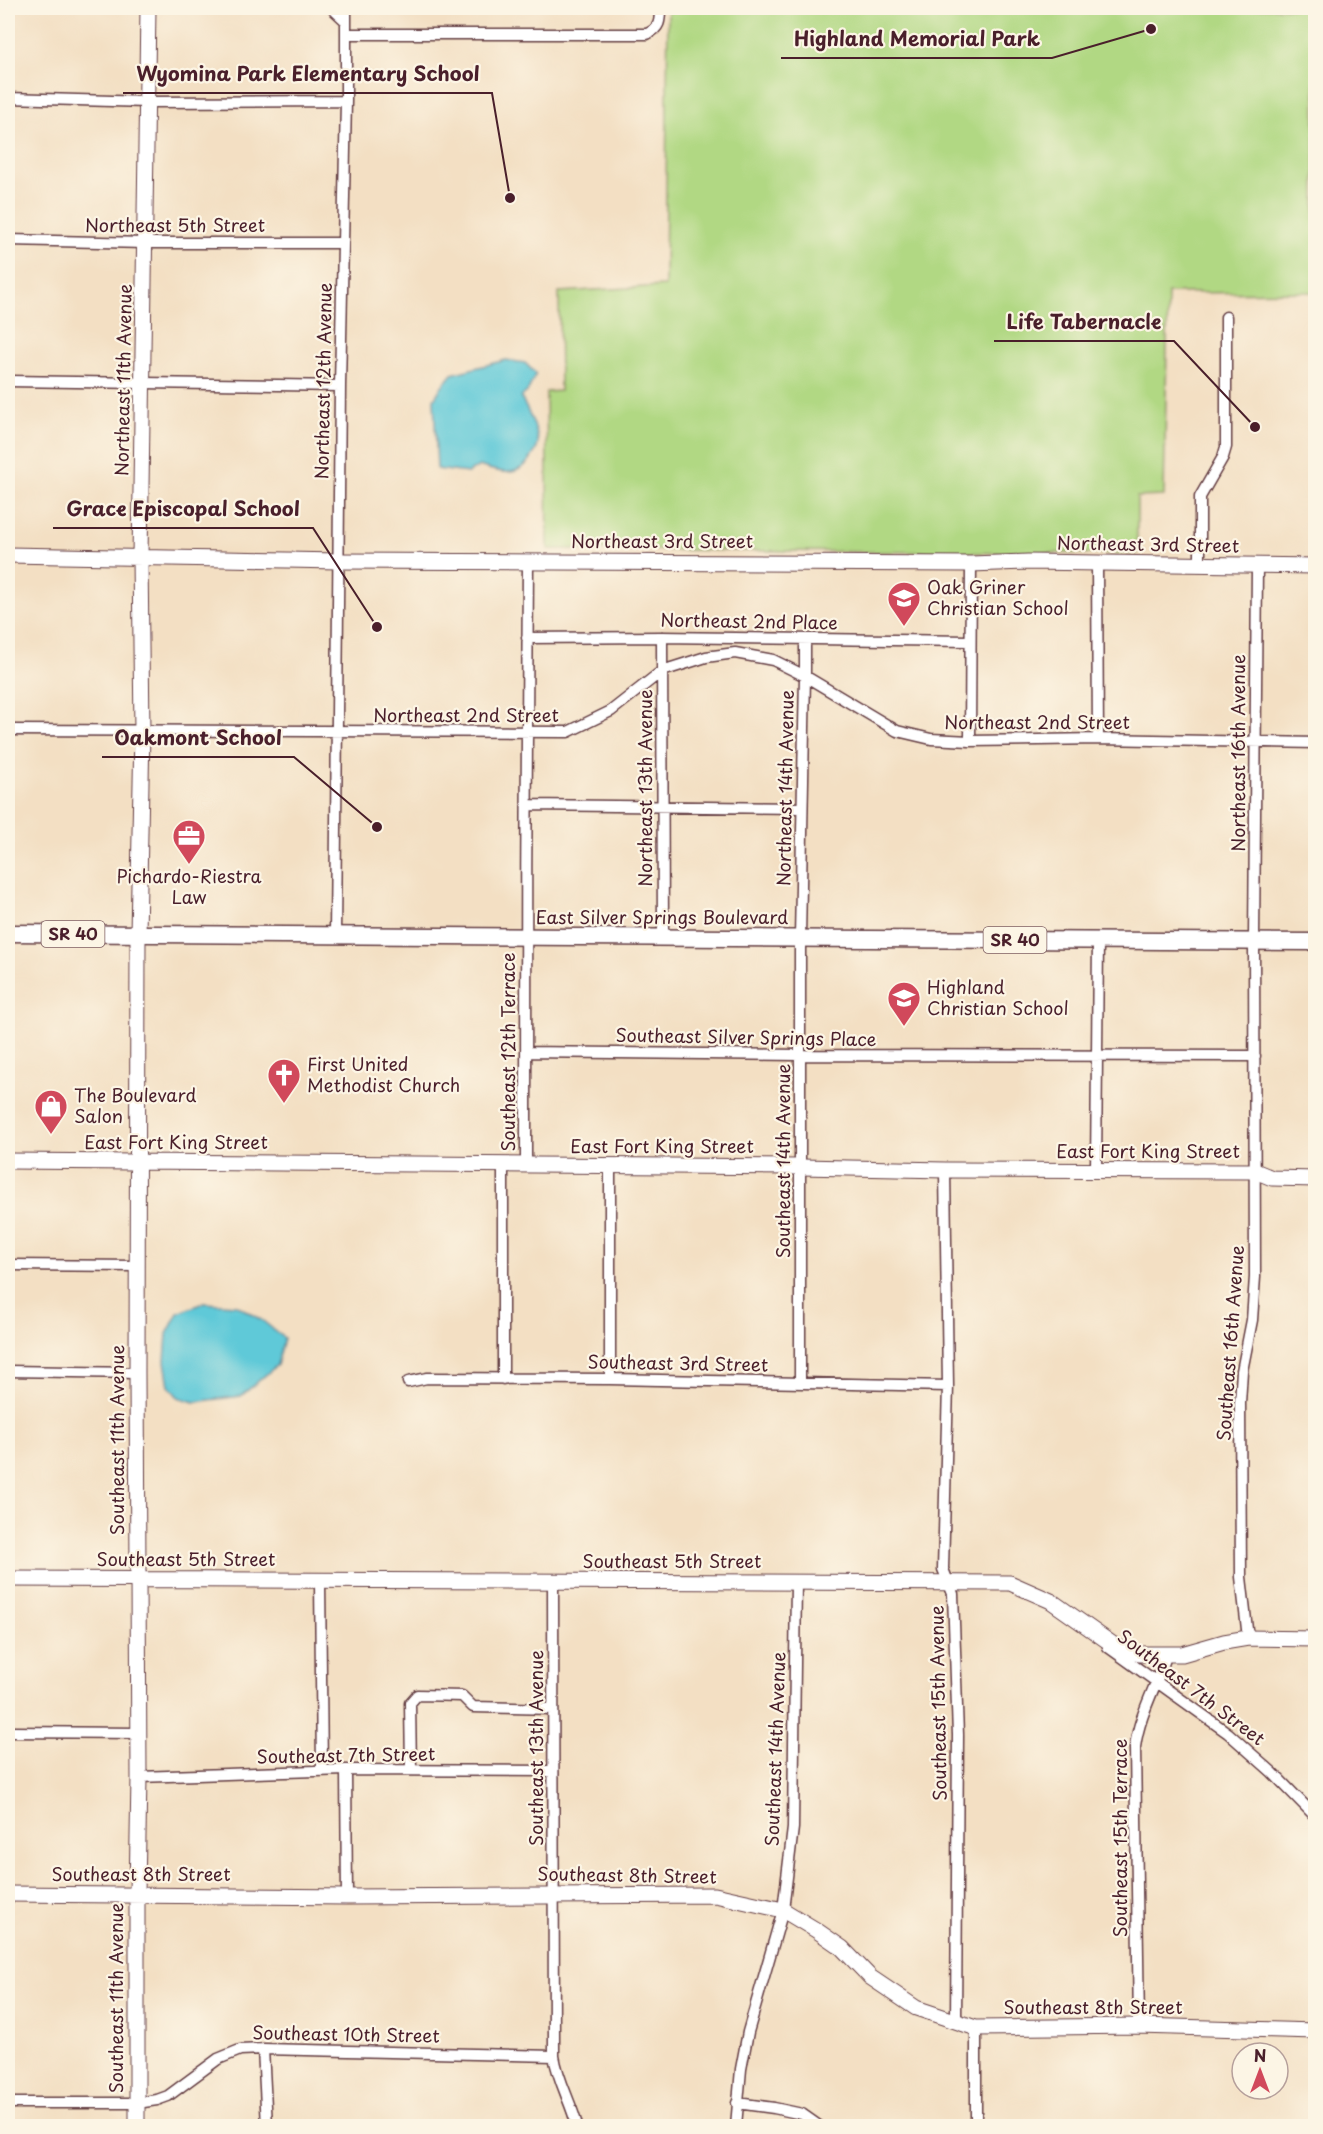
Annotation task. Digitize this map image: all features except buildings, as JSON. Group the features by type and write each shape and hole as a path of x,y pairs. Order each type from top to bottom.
{"main road":[{"name":"East Silver Springs Boulevard","path":"8,933 1316,942"}],"street":[{"name":"Northeast 11th Avenue","path":"138,934 142,732 140,556 148,8"},
{"path":"332,8 346,21"},
{"name":"Northeast 12th Avenue","path":"335,936 346,8"},
{"path":"346,34 647,34 656,30 660,22 660,8"},
{"path":"8,98 147,102 346,101"},
{"name":"Northeast 5th Street","path":"8,240 342,243"},
{"path":"1200,565 1200,497 1223,457 1226,447 1226,317"},
{"path":"8,381 340,386"},
{"name":"Northeast 3rd Street","path":"8,555 338,561 1316,566"},
{"name":"Southeast 12th Terrace","path":"526,1166 528,561"},
{"path":"970,741 971,564"},
{"path":"1097,564 1098,739"},
{"name":"Northeast 16th Avenue","path":"1254,941 1257,566"},
{"name":"Northeast 2nd Place","path":"527,638 662,637 970,641"},
{"name":"Northeast 13th Avenue","path":"662,637 663,938"},
{"path":"731,638 731,653"},
{"name":"Northeast 14th Avenue","path":"800,939 805,639"},
{"name":"Northeast 2nd Street","path":"8,730 568,732 610,711 662,671 706,657 731,653 773,660 806,676 897,731 931,739 1316,743"},
{"path":"527,805 802,808"},
{"name":"Southeast 11th Avenue","path":"137,2127 138,934"},
{"name":"Southeast 14th Avenue","path":"800,939 800,1383"},
{"path":"1096,1171 1098,940"},
{"name":"Southeast 16th Avenue","path":"1248,1638 1241,1577 1240,1403 1242,1371 1252,1320 1255,1277 1254,941"},
{"name":"Southeast Silver Springs Place","path":"526,1052 1255,1056"},
{"name":"East Fort King Street","path":"8,1161 1255,1171 1272,1178 1316,1179"},
{"name":"Southeast 12th Terrace","path":"503,1165 503,1379"},
{"path":"610,1166 610,1379"},
{"name":"Southeast 15th Avenue","path":"945,1170 948,1386 943,1569 953,1594 955,1626 958,1735 956,2021"},
{"path":"8,1265 137,1266"},
{"path":"8,1371 136,1373"},
{"name":"Southeast 3rd Street","path":"408,1382 427,1378 610,1379 948,1386"},
{"name":"Southeast 5th Street","path":"8,1579 1010,1583 1051,1601 1115,1646 1139,1654 1166,1656 1248,1638 1316,1639"},
{"path":"320,1581 322,1771"},
{"name":"Southeast 13th Avenue","path":"553,1581 554,2056 557,2073 573,2110 577,2127"},
{"name":"Southeast 14th Avenue","path":"736,2127 737,2103 748,2032 783,1910 794,1828 796,1582"},
{"name":"Southeast 7th Street","path":"1099,1635 1108,1648 1228,1734 1272,1772 1316,1817"},
{"name":"Southeast 15th Terrace","path":"1138,2026 1135,1747 1142,1715 1166,1656"},
{"path":"411,1770 410,1703 417,1695 462,1696 474,1707 553,1709"},
{"path":"8,1732 139,1733"},
{"path":"346,1770 347,1897"},
{"name":"Southeast 7th Street","path":"139,1777 346,1770 553,1771"},
{"name":"Southeast 8th Street","path":"8,1894 347,1897 715,1895 783,1910 842,1948 870,1977 916,2008 976,2028 1138,2026 1316,2031"},
{"path":"976,2028 976,2127"},
{"path":"263,2049 267,2127"},
{"name":"Southeast 10th Street","path":"8,2103 137,2103 157,2100 168,2096 218,2059 240,2050 554,2056"},
{"path":"737,2103 802,2114 819,2127"}],"green space":[{"path":"668,8 1315,8 1315,292 1168,293 1164,496 1137,497 1137,554 548,549 546,392 560,391 559,292 665,286"}],"water":[{"path":"506,360 525,363 536,374 527,392 521,397 536,430 538,442 535,452 528,463 516,471 502,472 479,466 468,473 437,469 434,399 442,386 452,374"},
{"path":"203,1303 237,1305 263,1321 284,1338 277,1365 241,1396 194,1402 178,1397 169,1386 165,1361 167,1334 178,1313"}],"place":[{"name":"Highland Memorial Park","path":"1151,29"},
{"name":"Wyomina Park Elementary School","path":"510,198"},
{"name":"Life Tabernacle","path":"1255,427"},
{"name":"Grace Episcopal School","path":"377,627"},
{"name":"Oak Griner Christian School","path":"904,627"},
{"name":"Oakmont School","path":"377,827"},
{"name":"Pichardo-Riestra Law","path":"189,865"},
{"name":"Highland Christian School","path":"904,1027"},
{"name":"First United Methodist Church","path":"284,1104"},
{"name":"The Boulevard Salon","path":"51,1135"}]}
